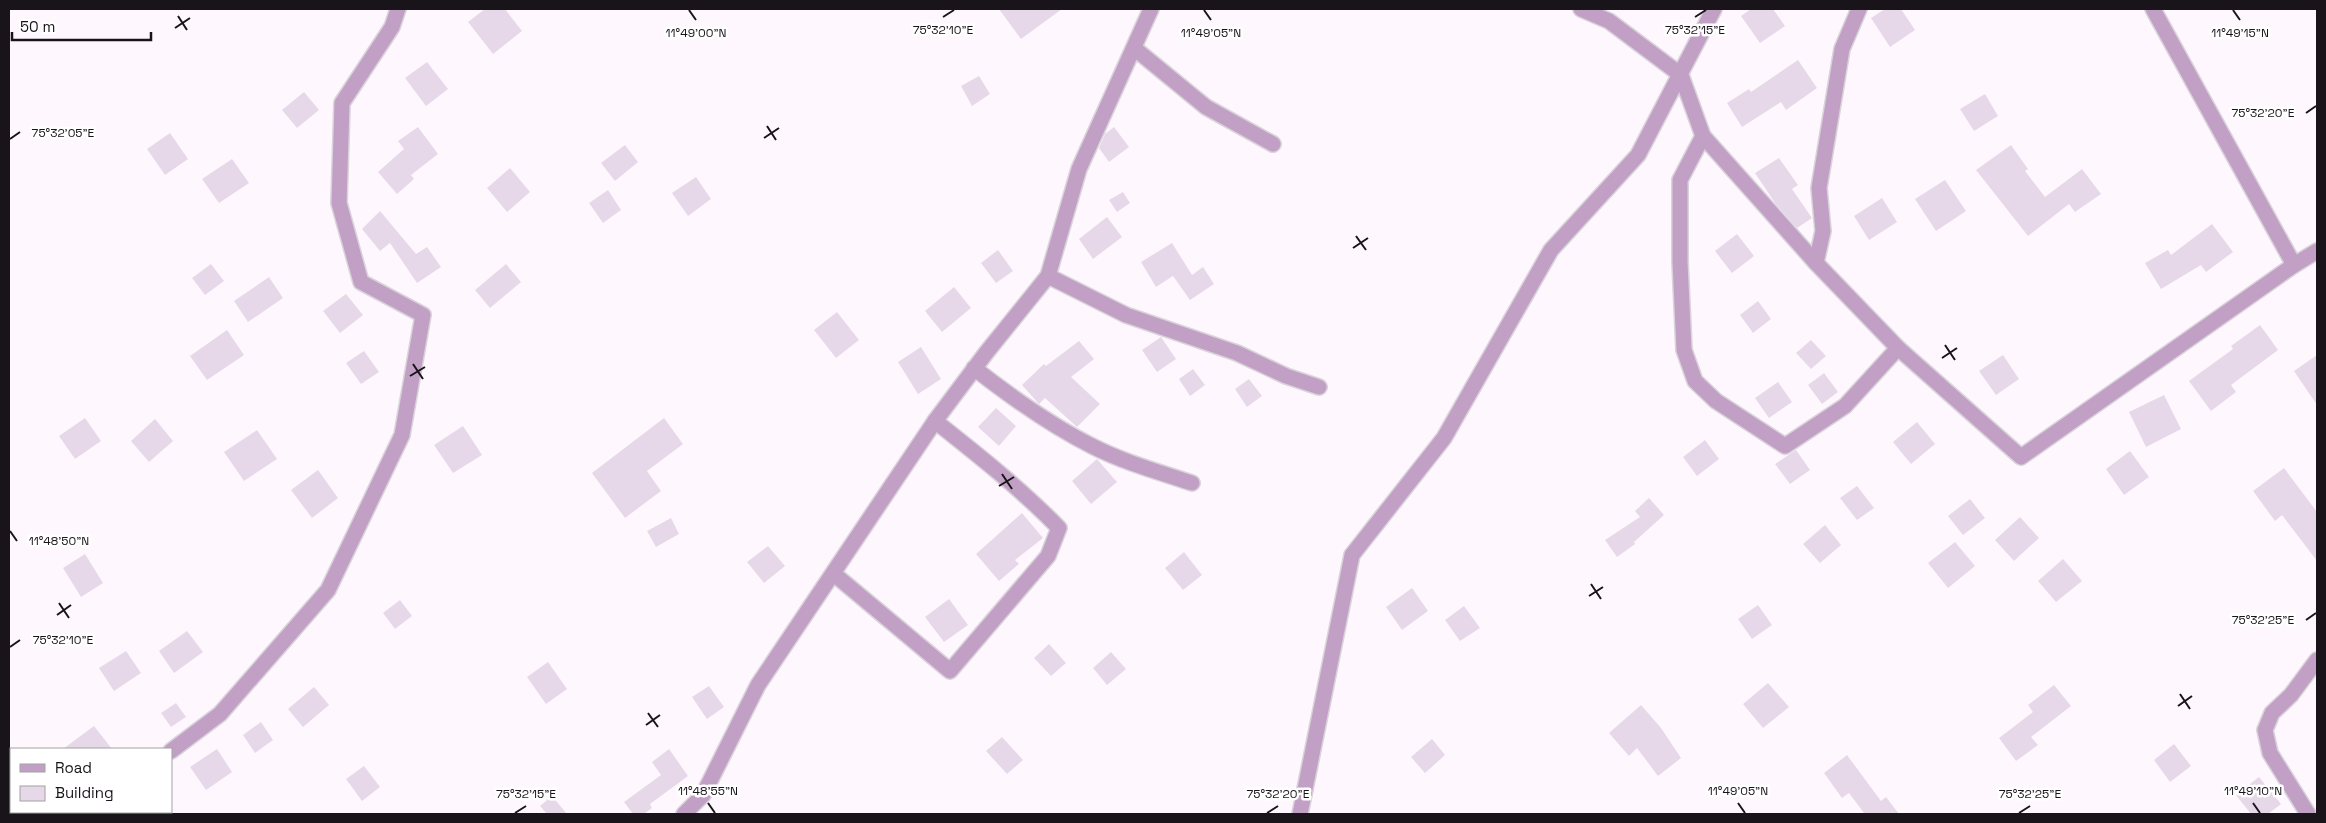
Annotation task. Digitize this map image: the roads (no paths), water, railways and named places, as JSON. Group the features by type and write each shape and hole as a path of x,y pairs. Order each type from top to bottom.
{"street":[{"path":"172,750 220,714 328,590 402,435 422,315 361,282 339,203 342,103 392,26 398,9"},
{"path":"684,814 703,795 758,685 935,421 974,368 1048,276 1079,169 1151,9"},
{"path":"1580,9 1612,15 1681,75 1703,136 1816,263 1898,348 2021,456 2294,265 2317,251"},
{"path":"1300,814 1352,555 1444,438 1551,250 1638,155 1714,9"},
{"path":"1816,263 1823,231 1819,188 1842,49 1859,9"},
{"path":"2154,9 2294,265"},
{"path":"1134,48 1206,107 1273,144"},
{"path":"1703,136 1680,180 1680,262 1684,350 1695,381 1716,401 1785,446 1845,406 1898,348"},
{"path":"1048,276 1126,315 1237,353 1286,376 1319,387"},
{"path":"974,368 1010,397 1092,447 1192,483"},
{"path":"834,574 950,671 1048,556 1059,528 991,466 935,421"},
{"path":"2308,814 2270,753 2266,730 2272,713 2291,695 2317,660"}]}
